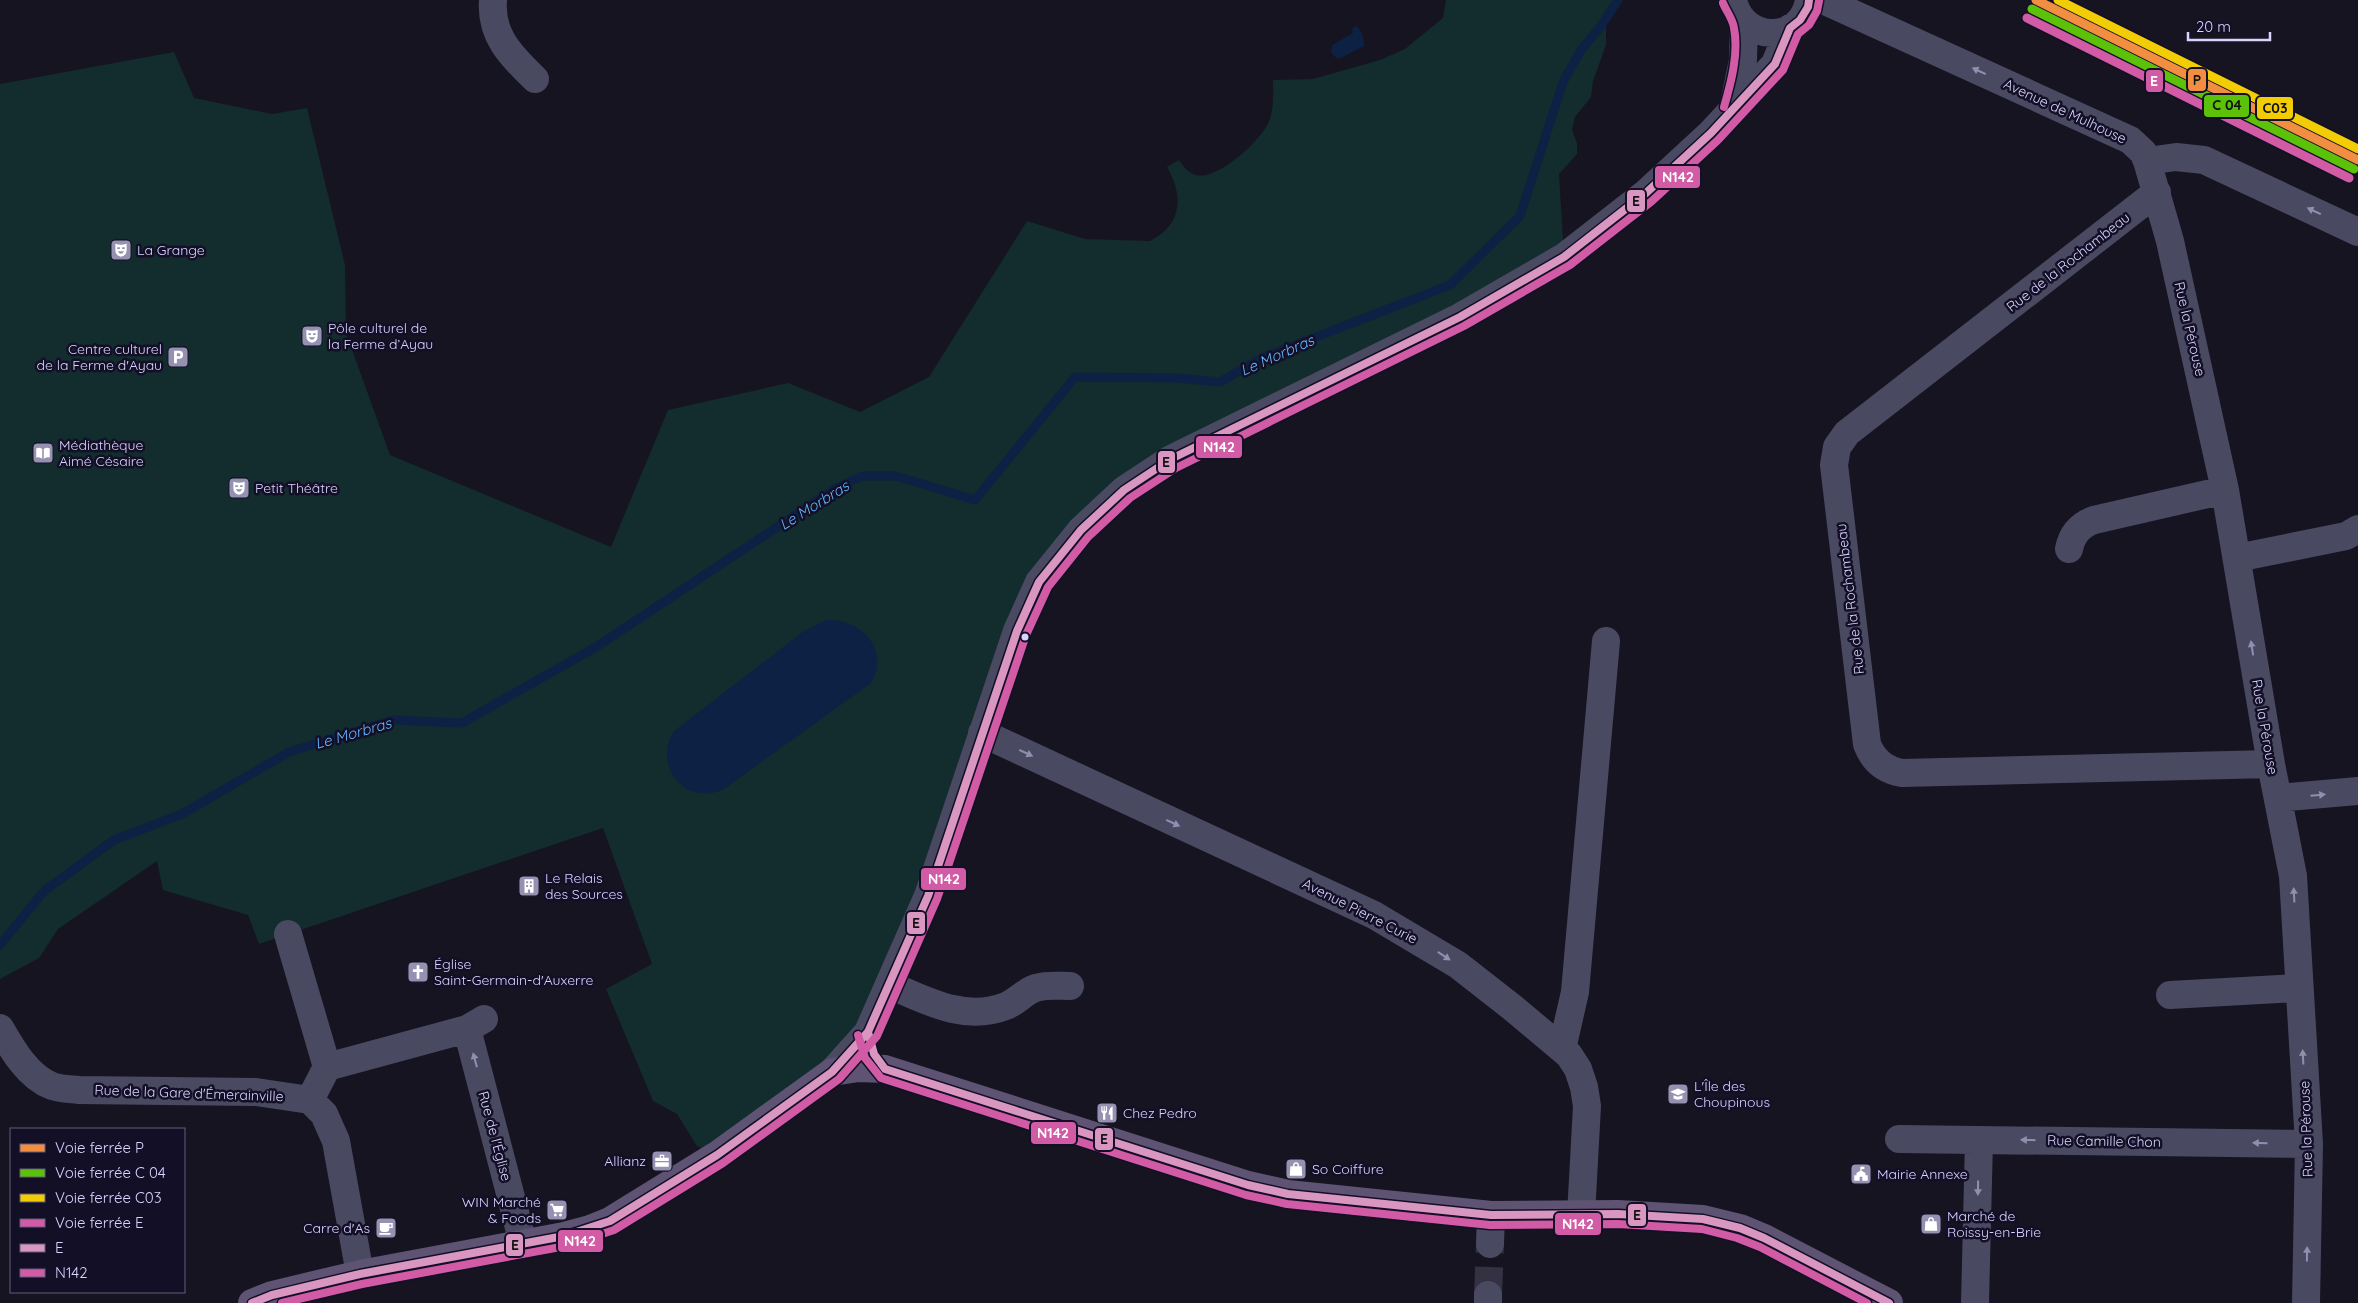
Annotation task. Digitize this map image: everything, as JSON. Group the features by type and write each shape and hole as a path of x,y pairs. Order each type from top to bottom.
{"main road":[{"path":"252,1303 272,1295 360,1274 564,1236 610,1221 718,1155 832,1072 858,1068 884,1069 1248,1185 1288,1194 1491,1215 1670,1216 1718,1221 1764,1238 1889,1303"}],"street":[{"path":"493,0 496,32 511,56 535,79"},
{"path":"1738,11 1755,30 1768,34 1790,28 1800,20 1808,7 1809,0"},
{"name":"Avenue de Mulhouse","path":"1823,0 2130,140 2144,152 2147,161"},
{"path":"1734,109 1744,60 1738,11"},
{"path":"832,1072 868,1032 928,896 1018,631 1039,582 1081,530 1124,490 1171,459 1460,317 1564,257 1646,193 1681,162 1734,109 1775,64 1790,28"},
{"path":"2147,161 2176,157 2204,160 2358,232"},
{"name":"Rue la Pérouse","path":"2147,161 2170,241 2225,490 2271,764 2293,876 2309,1144 2306,1303"},
{"name":"Rue de la Rochambeau","path":"2157,192 1847,433 1839,443 1834,465 1867,744 1871,753 1881,765 1889,770 1902,773 2271,764"},
{"path":"2068,549 2077,530 2094,520 2225,490"},
{"path":"2237,558 2346,536 2358,528"},
{"path":"1562,1049 1575,992 1606,641"},
{"name":"Avenue Pierre Curie","path":"982,733 1374,915 1458,965 1562,1049 1578,1069 1586,1093 1587,1106 1581,1215"},
{"path":"2278,798 2358,791"},
{"path":"288,934 327,1067 310,1100 324,1114 336,1141 360,1274"},
{"path":"890,985 938,1006 957,1012 993,1011 1009,1005 1031,990 1042,986 1070,986"},
{"path":"2170,995 2299,988"},
{"name":"Rue de l'Église","path":"327,1067 475,1024 523,1243"},
{"name":"Rue de la Gare d'Émerainville","path":"0,1028 25,1064 41,1080 52,1086 79,1090 256,1092 310,1100"},
{"path":"868,1032 874,1054 884,1069"},
{"name":"Rue Camille Chon","path":"1899,1139 2309,1144"},
{"path":"1976,1303 1979,1140"},
{"path":"1490,1244 1491,1215"}],"green space":[{"path":"1446,0 1618,0 1606,18 1606,45 1593,81 1591,97 1575,117 1572,130 1577,143 1577,154 1559,174 1564,257 1171,459 1039,582 868,1032 717,1155 697,1146 677,1114 653,1101 606,989 652,964 603,828 259,944 248,915 163,890 157,861 58,929 39,958 0,979 0,84 174,52 194,98 272,114 307,108 345,265 346,333 390,455 611,547 668,410 788,383 860,412 929,377 1027,221 1085,239 1150,241 1169,227 1177,209 1176,189 1167,167 1179,160 1191,173 1205,175 1228,165 1250,147 1259,137 1270,119 1273,105 1273,80 1313,79 1380,60 1405,49 1443,18"}],"water":[{"path":"1356,26 1362,35 1364,46 1341,58 1336,58 1331,52 1332,45 1353,33 1352,29"},
{"path":"826,620 851,624 869,638 875,648 877,659 876,671 871,683 724,789 710,793 698,793 686,788 677,781 667,759 668,746 673,732 804,631"}],"waterway":[{"name":"Le Morbras","path":"0,945 44,891 114,840 182,814 289,752 393,720 462,723 596,647 836,488 862,476 896,476 975,500 1075,377 1178,378 1220,382 1262,358 1450,285 1520,216 1563,82 1581,50 1601,26 1618,0"}],"tunnel":[{"path":"1488,1295 1490,1244"}],"rail line":[{"name":"P","path":"2036,0 2358,160"},
{"name":"C03","path":"2058,0 2358,149"},
{"name":"E","path":"2027,18 2349,178"}],"transit line":[{"name":"E","path":"252,1303 272,1295 360,1274 564,1236 610,1221 717,1155 832,1072 868,1032 928,896 1017,631 1039,582 1081,530 1124,490 1171,459 1460,317 1564,257 1646,193 1711,133 1775,64 1790,28 1800,20 1808,7 1809,0"},
{"name":"N142","path":"282,1303 362,1284 566,1246 614,1230 723,1163 839,1079 877,1036 937,899 1026,635 1048,587 1088,537 1130,498 1176,468 1464,326 1570,265 1652,201 1718,140 1783,70 1798,34 1809,25 1817,11 1819,1"},
{"name":"N142","path":"1723,3 1731,18 1736,48 1732,78 1724,107"},
{"path":"2032,9 2354,169"},
{"name":"E","path":"868,1032 874,1054 885,1069 1248,1185 1288,1194 1491,1215 1618,1214 1703,1219 1740,1228 1764,1238 1889,1303"},
{"name":"N142","path":"858,1035 865,1058 881,1078 1246,1195 1287,1204 1490,1225 1618,1224 1702,1229 1737,1238 1760,1247 1867,1303"}],"place":[{"name":"La Grange","path":"121,250"},
{"name":"Pôle culturel de la Ferme d’Ayau","path":"312,336"},
{"name":"Centre culturel de la Ferme d'Ayau","path":"178,357"},
{"name":"Médiathèque Aimé Césaire","path":"43,453"},
{"name":"Petit Théâtre","path":"239,488"},
{"name":"Le Relais des Sources","path":"529,886"},
{"name":"Église Saint-Germain-d'Auxerre","path":"418,972"},
{"name":"L'Île des Choupinous","path":"1678,1094"},
{"name":"Chez Pedro","path":"1107,1113"},
{"name":"Allianz","path":"662,1161"},
{"name":"So Coiffure","path":"1296,1169"},
{"name":"Mairie Annexe","path":"1861,1174"},
{"name":"WIN Marché & Foods","path":"557,1210"},
{"name":"Marché de Roissy-en-Brie","path":"1931,1224"},
{"name":"Carre d'As","path":"386,1228"}]}
